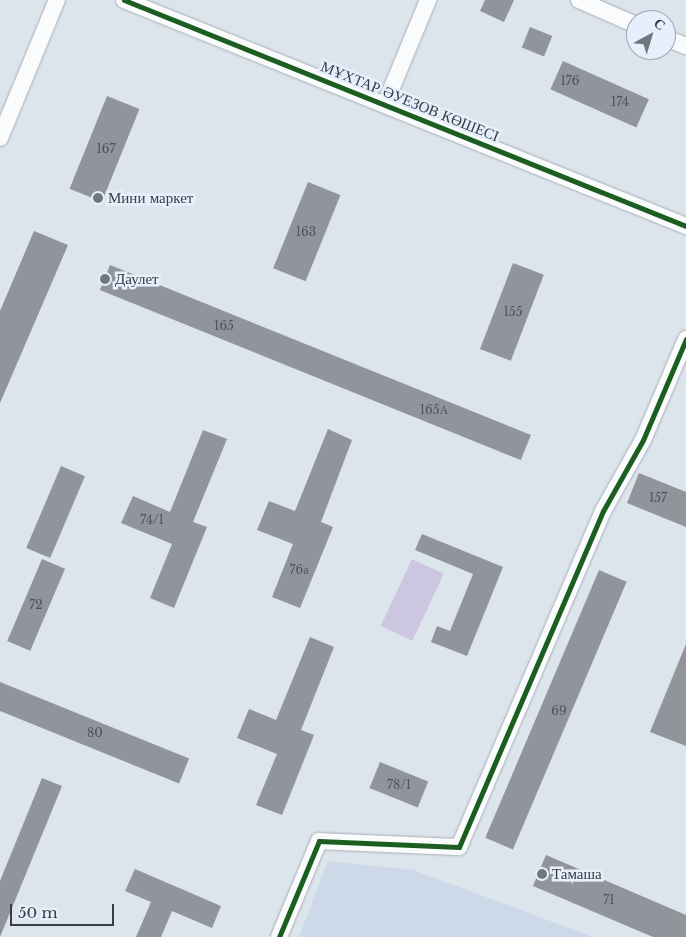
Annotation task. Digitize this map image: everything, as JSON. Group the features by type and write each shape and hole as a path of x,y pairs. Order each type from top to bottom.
{"street":[{"path":"0,138 57,0"},
{"name":"МҰХТАР ӘУЕЗОВ КӨШЕСІ","path":"124,0 686,226"},
{"path":"385,104 428,0"},
{"path":"579,0 626,21"},
{"path":"279,937 318,841 459,847 603,511 643,440 686,339"}],"shaded area":[{"path":"412,559 444,574 412,641 381,626"},
{"path":"328,861 413,870 593,937 299,937"}],"building":[{"path":"485,0 514,0 504,22 480,11"},
{"path":"530,27 552,36 544,56 522,47"},
{"path":"563,61 649,99 636,128 550,89"},
{"path":"107,96 139,109 102,202 70,189"},
{"path":"308,182 340,195 306,281 273,268"},
{"path":"34,231 68,245 0,403 0,311"},
{"path":"513,263 544,275 511,361 480,349"},
{"path":"110,265 531,435 521,460 100,290"},
{"path":"328,429 352,440 321,522 333,527 300,608 272,597 293,544 257,530 269,501 295,511"},
{"path":"203,430 227,439 193,522 207,527 174,608 150,598 172,544 121,523 133,496 170,512"},
{"path":"61,466 85,476 50,558 26,548"},
{"path":"639,473 686,492 686,527 627,503"},
{"path":"422,534 503,567 467,656 431,642 437,626 450,631 473,574 415,550"},
{"path":"42,559 65,569 30,651 7,641"},
{"path":"599,570 627,582 513,850 485,838"},
{"path":"310,637 334,647 301,730 314,735 282,815 256,805 277,754 237,738 249,709 276,720"},
{"path":"686,644 686,746 650,732"},
{"path":"0,682 189,758 179,783 0,711"},
{"path":"380,762 428,781 418,807 370,788"},
{"path":"42,778 62,786 0,937 0,881"},
{"path":"546,855 686,915 686,937 653,937 533,886"},
{"path":"135,869 221,906 212,928 172,911 161,937 136,937 151,902 125,891"}],"cycle path":[{"path":"124,0 686,226"},
{"path":"279,937 319,841 459,847 603,511 643,440 686,339"}],"place":[{"name":"Мини маркет","path":"98,198"},
{"name":"Даулет","path":"105,279"},
{"name":"Тамаша","path":"542,874"}]}
